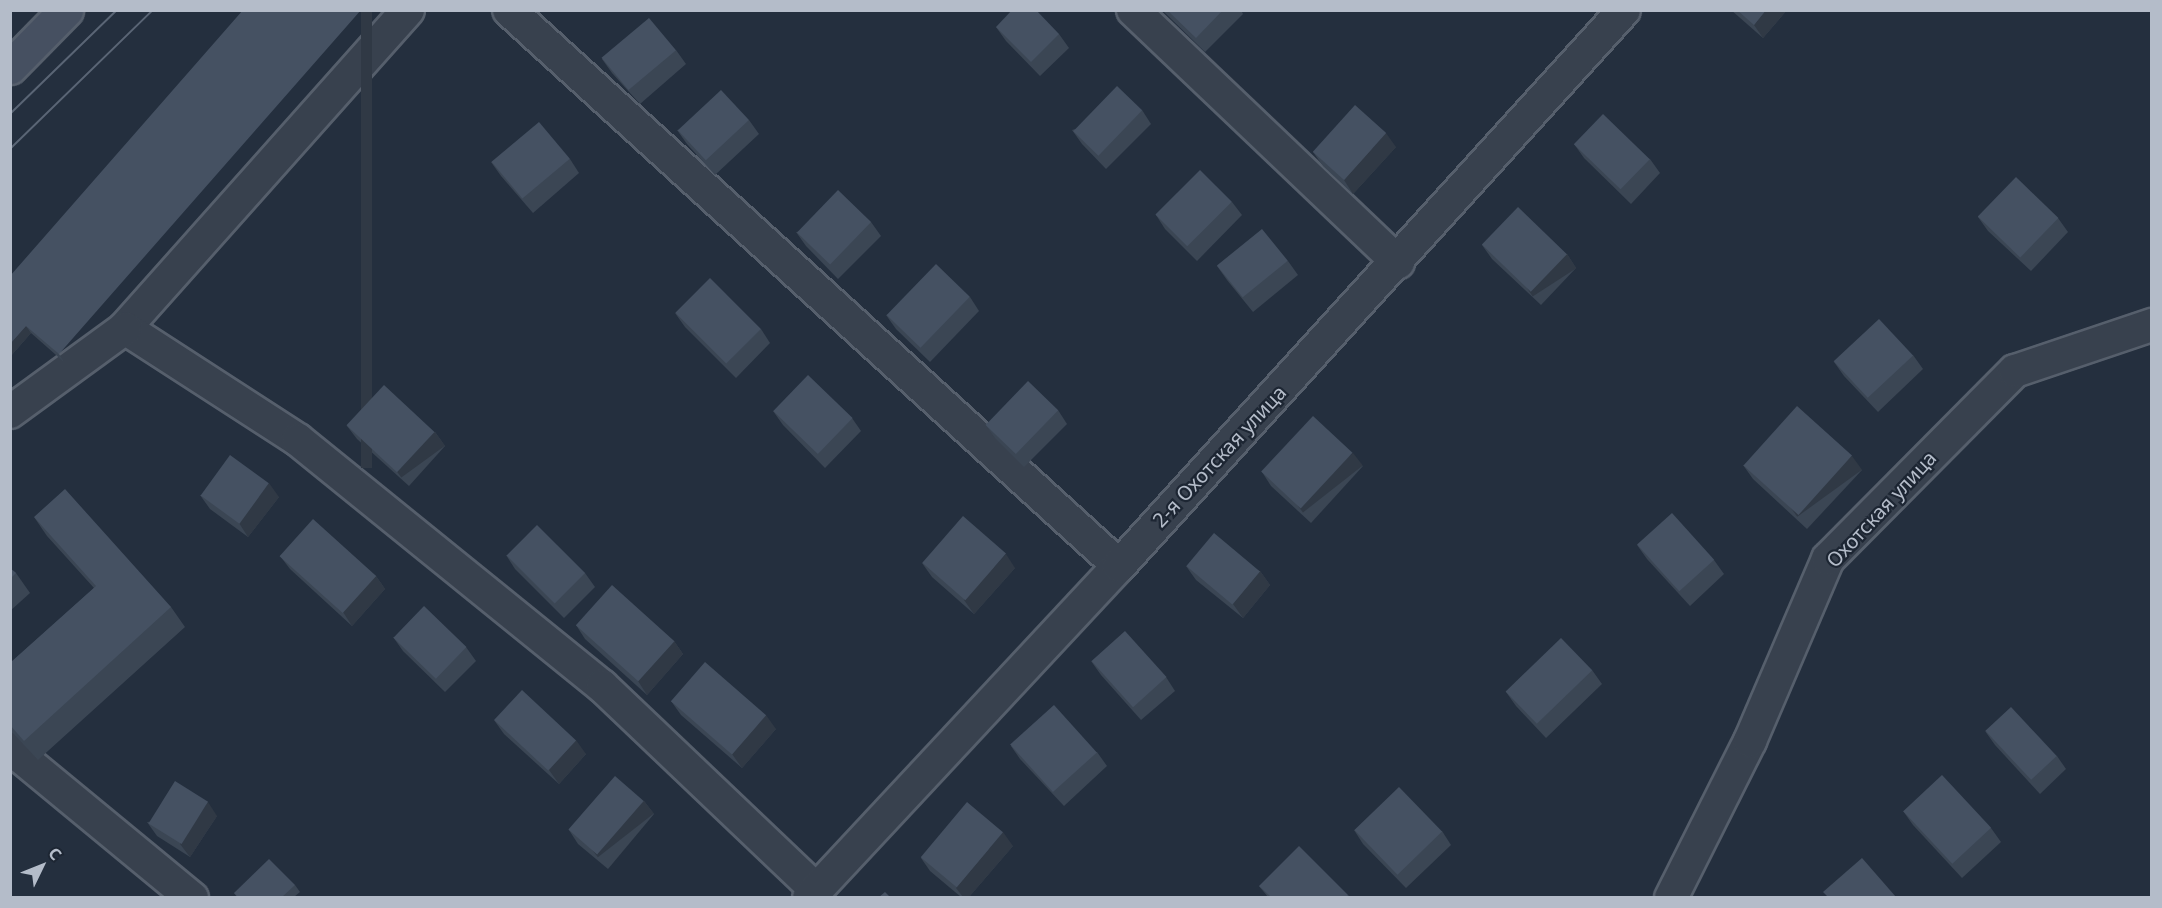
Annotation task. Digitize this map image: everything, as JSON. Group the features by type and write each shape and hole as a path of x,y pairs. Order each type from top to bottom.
{"main road":[{"path":"10,68 66,10"}],"street":[{"path":"10,412 125,328 408,10"},
{"path":"509,10 833,302 1119,566"},
{"path":"1133,10 1398,262"},
{"name":"2-я Охотская улица","path":"812,894 1119,566 1398,262 1624,10"},
{"name":"Охотская улица","path":"1671,897 1750,741 1828,559 2014,371 2151,325"},
{"path":"125,328 298,441 602,686 812,894"},
{"path":"10,748 192,897"}],"building":[{"path":"243,10 361,10 59,354 26,326 10,344 10,276"},
{"path":"1012,10 1036,10 1059,34 1031,62 996,27"},
{"path":"1167,10 1223,10 1196,38"},
{"path":"1737,10 1766,10 1754,25"},
{"path":"649,18 676,50 629,90 602,58"},
{"path":"1117,86 1142,110 1098,156 1073,131"},
{"path":"721,90 749,120 706,160 678,130"},
{"path":"1355,105 1386,133 1344,180 1313,152"},
{"path":"1603,114 1650,159 1621,189 1574,144"},
{"path":"539,122 570,159 522,199 492,162"},
{"path":"1200,170 1232,202 1187,246 1155,215"},
{"path":"2016,177 2058,218 2020,258 1978,217"},
{"path":"838,190 871,222 830,264 797,232"},
{"path":"1518,207 1567,254 1531,292 1482,244"},
{"path":"1262,229 1288,261 1243,297 1217,266"},
{"path":"936,264 970,297 920,348 887,315"},
{"path":"710,278 761,329 726,364 675,313"},
{"path":"1879,319 1913,356 1868,398 1834,361"},
{"path":"808,375 853,418 818,454 773,411"},
{"path":"1028,381 1058,410 1016,454 986,425"},
{"path":"384,385 434,432 397,472 346,425"},
{"path":"1797,406 1852,456 1798,515 1743,465"},
{"path":"1313,416 1352,453 1301,508 1261,472"},
{"path":"230,455 269,483 239,524 201,495"},
{"path":"65,489 171,607 24,741 10,725 10,663 96,586 34,517"},
{"path":"1672,513 1714,560 1679,591 1637,544"},
{"path":"963,516 1006,553 965,600 922,563"},
{"path":"313,519 376,576 343,613 280,556"},
{"path":"537,525 585,573 555,603 507,555"},
{"path":"1214,533 1260,572 1232,605 1186,566"},
{"path":"10,568 16,573 10,579"},
{"path":"612,585 674,641 638,681 576,625"},
{"path":"424,606 466,647 436,679 393,638"},
{"path":"1125,631 1166,677 1133,707 1092,661"},
{"path":"1561,638 1592,670 1537,724 1506,691"},
{"path":"705,662 766,715 732,754 671,701"},
{"path":"522,690 576,740 548,770 494,720"},
{"path":"1054,705 1097,753 1053,792 1010,744"},
{"path":"2011,707 2057,756 2031,780 1985,731"},
{"path":"1942,775 1991,828 1952,864 1903,811"},
{"path":"615,776 644,801 597,855 568,830"},
{"path":"175,781 208,802 182,844 149,823"},
{"path":"1399,787 1442,832 1397,875 1354,830"},
{"path":"967,802 1003,832 957,887 921,857"},
{"path":"1299,846 1348,895 1346,897 1271,897 1259,886"},
{"path":"1862,858 1896,897 1828,897 1823,892"},
{"path":"269,859 295,885 282,897 238,897 234,893"},
{"path":"885,892 890,897 879,897"}],"tram line":[{"path":"10,114 117,10"},
{"path":"10,149 153,10"}]}
